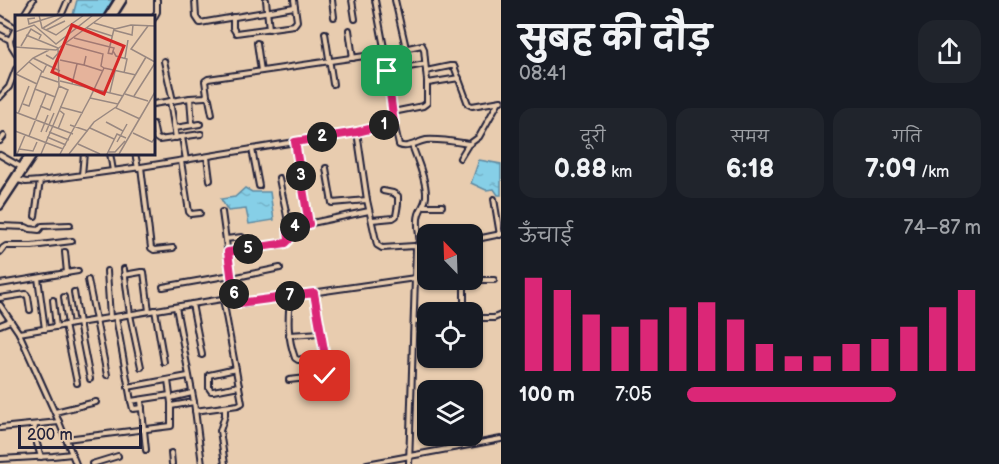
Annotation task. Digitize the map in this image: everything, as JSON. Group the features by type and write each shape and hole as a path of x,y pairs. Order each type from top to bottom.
{"main road":[{"path":"109,15 118,0"},
{"path":"114,15 123,0"},
{"path":"0,206 29,154"},
{"path":"0,200 34,154"}],"street":[{"path":"24,15 33,0"},
{"path":"61,15 68,0"},
{"path":"154,17 158,0"},
{"path":"195,0 196,17 199,22 294,7"},
{"path":"266,0 269,29"},
{"path":"233,17 233,28 236,33 296,24 294,0"},
{"path":"332,0 334,17"},
{"path":"352,0 355,19"},
{"path":"375,0 399,145 404,147 427,140 469,144"},
{"path":"395,0 406,48"},
{"path":"0,18 15,27"},
{"path":"15,30 10,40 15,51"},
{"path":"349,30 353,58"},
{"path":"326,33 333,84"},
{"path":"0,35 10,40"},
{"path":"257,43 261,71"},
{"path":"212,114 206,80 423,46 428,83 426,105 393,112"},
{"path":"164,61 176,138"},
{"path":"387,71 425,64"},
{"path":"426,71 453,65 470,105 500,102"},
{"path":"0,97 9,87 15,72"},
{"path":"428,83 459,78"},
{"path":"154,104 207,96"},
{"path":"189,98 192,125"},
{"path":"460,158 469,144 479,137 500,102"},
{"path":"16,179 26,182 40,181 140,168 357,132 394,123"},
{"path":"175,128 200,124"},
{"path":"154,128 157,139 201,134"},
{"path":"357,132 369,211 378,247 417,245"},
{"path":"0,141 4,136"},
{"path":"182,137 189,212 200,213"},
{"path":"295,142 309,224"},
{"path":"412,145 427,193 418,224"},
{"path":"252,149 260,186"},
{"path":"82,175 84,154"},
{"path":"110,154 113,171"},
{"path":"135,154 140,168 151,248 154,250 173,248"},
{"path":"0,155 21,166"},
{"path":"207,157 210,180"},
{"path":"326,168 332,203 367,200"},
{"path":"228,252 286,243 289,240 279,178"},
{"path":"35,216 40,181"},
{"path":"372,220 396,216 398,196 383,191"},
{"path":"483,238 501,234 494,199"},
{"path":"424,206 442,206"},
{"path":"288,228 369,211"},
{"path":"222,212 234,297 237,302 290,297 415,278"},
{"path":"0,226 39,230 42,226 70,225"},
{"path":"226,239 242,237 246,249"},
{"path":"0,252 6,246 32,246 72,241"},
{"path":"65,252 68,273"},
{"path":"409,464 417,256"},
{"path":"124,268 130,315 141,367"},
{"path":"164,286 280,268"},
{"path":"0,284 78,271"},
{"path":"106,271 110,318"},
{"path":"124,274 144,272 149,311"},
{"path":"38,278 45,329"},
{"path":"88,280 107,375"},
{"path":"464,302 464,281 494,280"},
{"path":"74,292 90,379"},
{"path":"289,380 328,373 314,293"},
{"path":"0,298 26,294 30,310"},
{"path":"64,297 78,383"},
{"path":"19,333 234,297"},
{"path":"290,297 289,335 295,359 324,354"},
{"path":"195,411 242,403 223,299"},
{"path":"53,300 56,327"},
{"path":"192,304 202,355"},
{"path":"0,305 19,333 76,464"},
{"path":"176,307 194,402 202,464"},
{"path":"155,310 164,362"},
{"path":"483,318 494,318 501,315"},
{"path":"116,317 133,409 142,408"},
{"path":"0,325 10,321"},
{"path":"289,335 321,333"},
{"path":"236,369 209,375 209,388 211,391 239,386"},
{"path":"128,387 188,376"},
{"path":"66,439 171,426 168,380"},
{"path":"131,401 192,393"},
{"path":"141,400 146,450"},
{"path":"55,412 96,402"},
{"path":"171,406 194,402"},
{"path":"225,407 220,431 225,464"},
{"path":"0,428 59,422"},
{"path":"35,425 34,434 41,457"},
{"path":"367,464 501,439"},
{"path":"171,453 172,464"},
{"path":"0,459 72,454"},
{"path":"92,464 118,456"}],"water":[{"path":"77,0 113,0 104,15 73,15"},
{"path":"479,160 501,164 501,195 498,195 494,189 486,190 471,183"},
{"path":"245,188 252,192 270,192 274,220 249,224 246,209 228,211 221,199 235,197"}],"route":[{"path":"325,376 328,373 314,293 239,303 234,297 228,252 286,243 289,240 288,228 309,224 295,142 357,132 394,123 387,71"}]}
